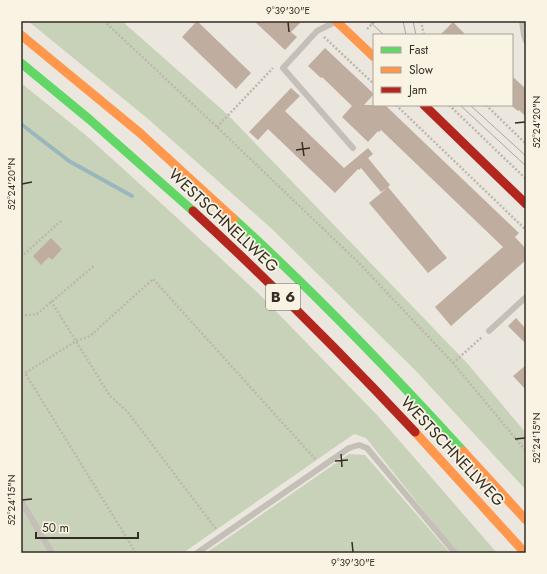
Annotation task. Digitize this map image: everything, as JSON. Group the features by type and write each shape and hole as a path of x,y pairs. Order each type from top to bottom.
{"main road":[{"path":"336,21 373,56"},
{"name":"WESTSCHNELLWEG","path":"21,35 140,133 273,255 403,385 526,520"},
{"name":"WESTSCHNELLWEG","path":"21,63 126,150 257,270 381,395 525,553"},
{"path":"425,106 526,204"}],"lane":[{"path":"336,21 317,31 282,68 353,148"},
{"path":"522,21 526,41"},
{"path":"489,331 526,297"},
{"path":"197,553 320,467 349,448 359,445 367,448 455,553"},
{"path":"21,501 52,553"}],"path":[{"path":"104,21 361,265 453,363 526,451"},
{"path":"366,30 375,21"},
{"path":"421,21 424,34"},
{"path":"317,31 373,83"},
{"path":"217,127 276,66 282,68"},
{"path":"397,106 526,230"},
{"path":"450,106 526,179"},
{"path":"487,106 526,144"},
{"path":"21,257 62,220"},
{"path":"21,312 21,316 37,314 95,265"},
{"path":"136,553 25,373 76,341 90,336 153,279 313,456 320,467"},
{"path":"51,301 110,396 127,411 221,536"},
{"path":"453,363 489,331"}],"green space":[{"path":"28,21 122,21 227,114 467,363 526,433 526,490 416,371 271,228 147,118"},
{"path":"21,83 88,137 259,294 378,416 497,553 450,553 455,550 366,438 354,434 183,553 21,553"},
{"path":"349,454 365,455 450,553 206,553"}],"building":[{"path":"197,21 251,73 236,89 182,37"},
{"path":"254,21 302,21 291,32 297,37 285,50"},
{"path":"453,22 465,34 441,34"},
{"path":"325,48 373,93 373,95 364,105 386,106 519,233 515,237 526,249 526,260 451,326 435,307 503,247 381,130 379,132 378,131 368,142 342,117 352,106 322,77 321,78 308,66"},
{"path":"513,77 526,89 526,117 519,110 518,111 512,106"},
{"path":"291,88 300,96 285,111 344,168 368,148 373,154 368,158 390,185 388,187 447,258 428,273 369,203 387,188 381,192 361,168 359,170 358,169 335,193 268,129 258,140 249,132"},
{"path":"51,238 62,249 52,260 49,257 41,265 33,256"},
{"path":"516,318 526,329 526,344 508,326"},
{"path":"526,365 526,390 513,376"}],"waterway":[{"path":"21,124 69,161 132,196"}],"tram line":[{"path":"369,21 383,34"},
{"path":"403,21 406,34"},
{"path":"413,21 416,34"},
{"path":"461,106 526,166"},
{"path":"471,106 526,156"}],"traffic: fast":[{"path":"21,63 89,119 193,211"},
{"path":"234,219 351,332 463,451"}],"traffic: slow":[{"path":"336,21 373,56"},
{"path":"21,35 140,133 234,219"},
{"path":"415,432 525,553"},
{"path":"463,451 526,520"}],"traffic: jam":[{"path":"425,106 526,204"},
{"path":"193,211 306,320 415,432"}]}
